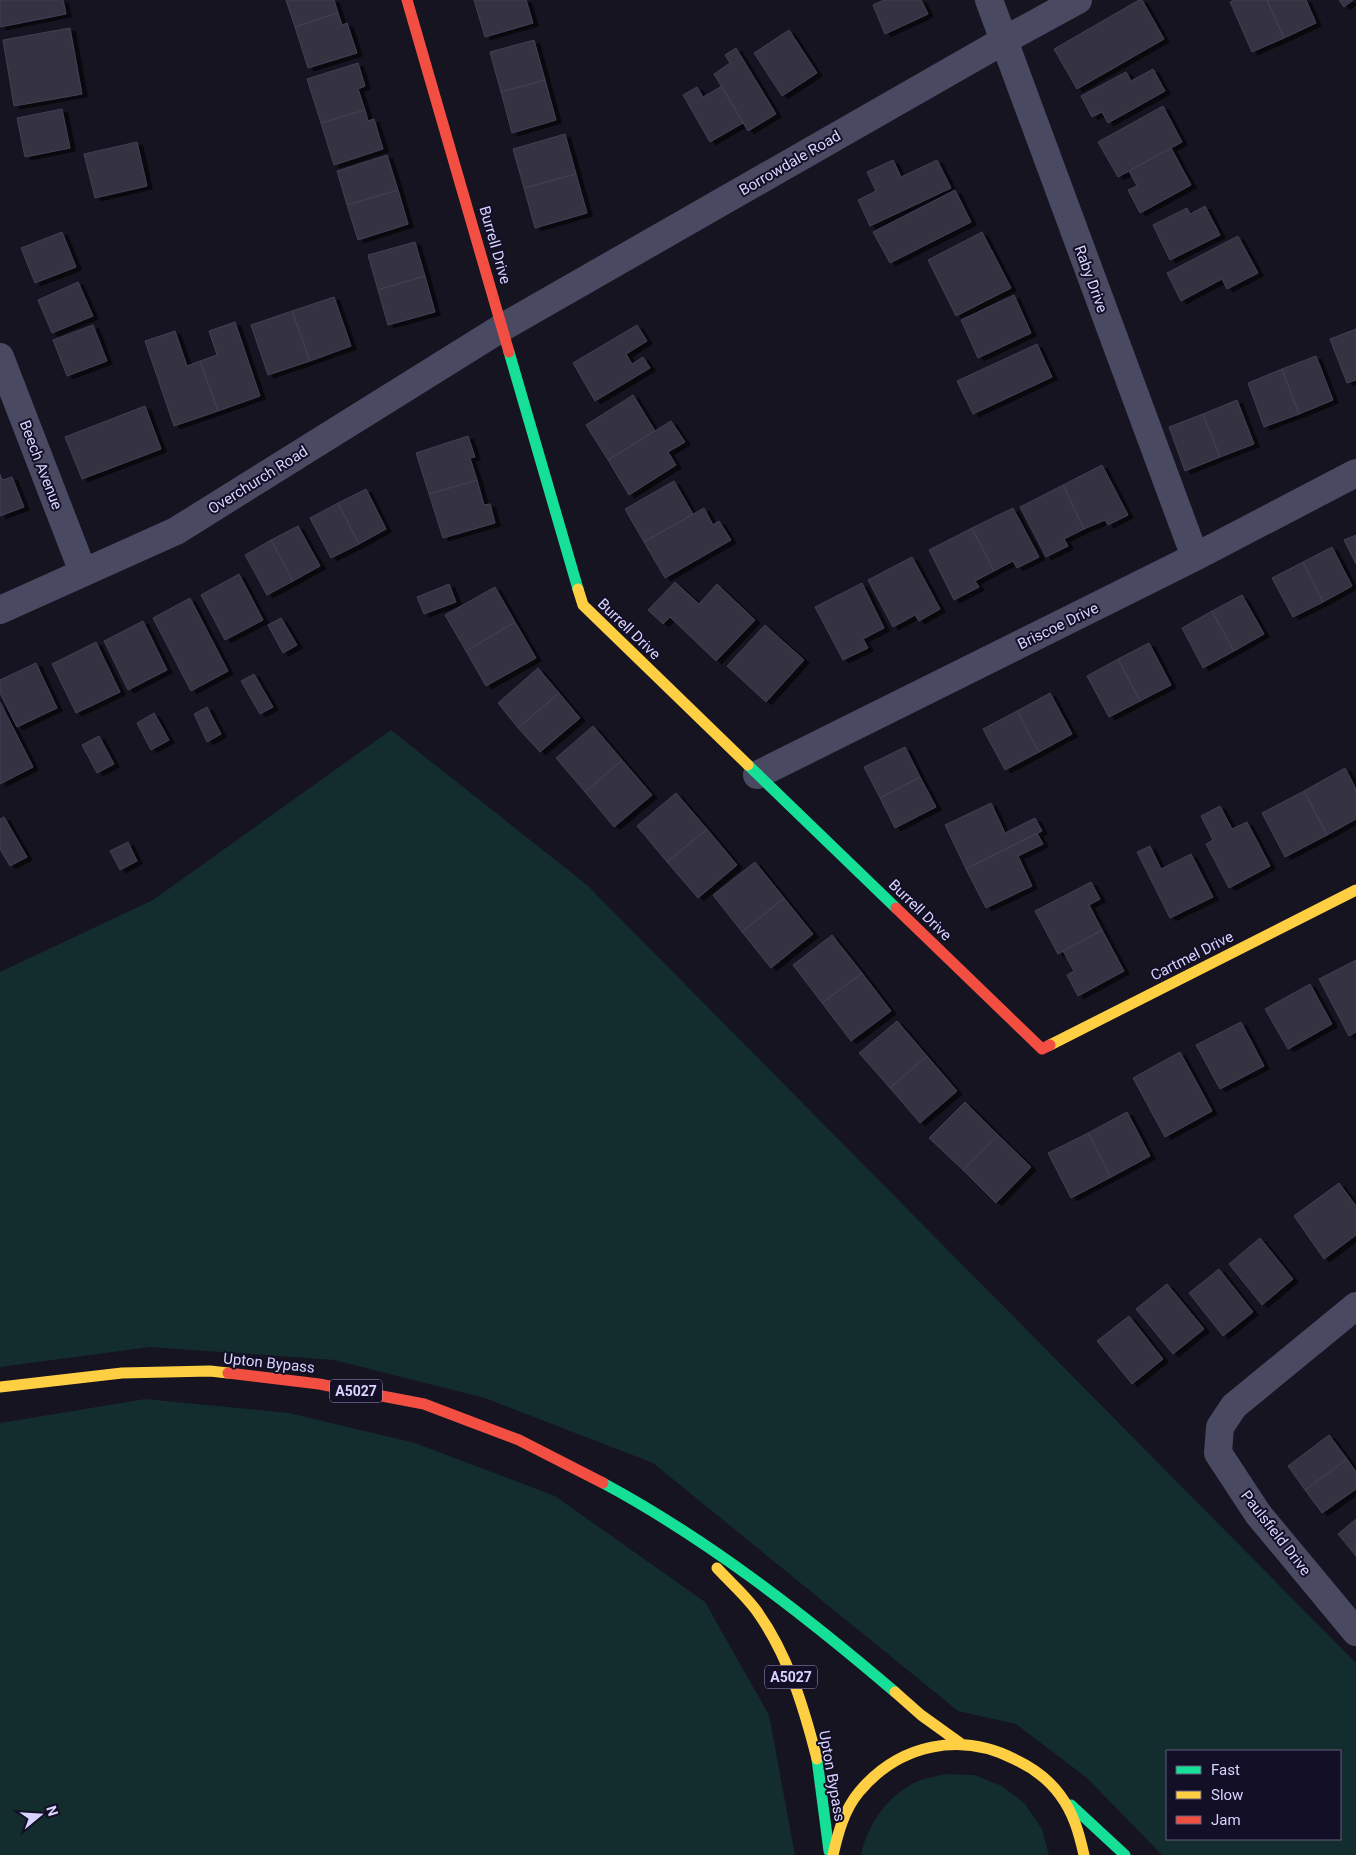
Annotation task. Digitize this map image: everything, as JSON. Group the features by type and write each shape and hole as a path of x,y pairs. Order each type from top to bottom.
{"main road":[{"name":"Burrell Drive","path":"407,0 583,605 1042,1049"},
{"name":"Cartmel Drive","path":"1042,1049 1356,890"},
{"name":"Upton Bypass","path":"0,1387 122,1373 210,1372 319,1384 424,1404 519,1440 605,1484 684,1531 784,1602 853,1656 921,1715 960,1743"},
{"name":"Upton Bypass","path":"684,1531 756,1610 781,1653 803,1705 818,1759 831,1855"},
{"path":"831,1855 838,1828 858,1793 886,1766 921,1749 960,1743 998,1750 1033,1768 1125,1855"},
{"path":"1060,1795 1078,1828 1084,1855"}],"street":[{"name":"Raby Drive","path":"989,0 1195,558"},
{"name":"Borrowdale Road","path":"503,327 1078,0"},
{"name":"Overchurch Road","path":"0,610 176,531 503,327"},
{"name":"Beech Avenue","path":"0,357 83,572"},
{"name":"Briscoe Drive","path":"757,775 1195,558 1356,473"},
{"name":"Paulsfield Drive","path":"1356,1306 1234,1406 1220,1427 1218,1453 1258,1514 1356,1632"}],"green space":[{"path":"391,730 587,885 1356,1663 1356,1855 1162,1855 1087,1778 1016,1724 958,1711 653,1463 485,1398 334,1360 150,1347 0,1367 0,972 153,900"},
{"path":"145,1399 289,1413 415,1443 555,1496 705,1602 769,1715 795,1855 0,1855 0,1423"},
{"path":"944,1774 974,1775 1002,1786 1025,1804 1042,1829 1049,1855 861,1855 873,1823 895,1796 918,1781"}],"building":[{"path":"0,0 63,0 66,14 0,27"},
{"path":"286,0 334,0 338,13 295,27"},
{"path":"474,0 526,0 533,23 485,37"},
{"path":"884,0 921,0 928,14 885,34 873,5"},
{"path":"1142,0 1164,39 1077,89 1054,49"},
{"path":"1234,0 1267,0 1284,38 1252,52 1230,2"},
{"path":"1267,0 1306,0 1316,23 1284,38"},
{"path":"1339,0 1353,0 1344,7"},
{"path":"338,13 342,25 347,23 357,53 308,68 295,27"},
{"path":"70,28 82,94 14,106 3,40"},
{"path":"789,30 817,73 782,96 754,53"},
{"path":"534,40 545,80 501,92 490,52"},
{"path":"736,48 776,114 748,131 714,74 730,63 725,55"},
{"path":"358,63 365,86 358,89 365,110 321,123 307,79"},
{"path":"1153,69 1165,91 1108,123 1102,112 1092,117 1081,96 1126,72 1131,81"},
{"path":"545,80 556,120 512,133 501,92"},
{"path":"722,86 743,123 710,142 683,95 697,87 703,97"},
{"path":"1163,106 1182,142 1118,177 1098,142"},
{"path":"62,109 70,148 25,157 17,118"},
{"path":"365,110 368,121 374,119 383,149 334,165 321,123"},
{"path":"565,134 576,174 524,188 513,149"},
{"path":"137,142 147,186 95,198 84,154"},
{"path":"1171,148 1191,185 1140,213 1128,190 1137,186 1129,171"},
{"path":"387,155 398,190 347,205 337,171"},
{"path":"893,160 901,177 937,160 951,188 870,226 858,200 876,191 867,172"},
{"path":"576,174 587,213 535,228 524,188"},
{"path":"398,190 408,224 358,240 347,205"},
{"path":"955,190 971,222 890,263 873,232"},
{"path":"1205,206 1220,235 1170,260 1153,225 1187,208 1190,214"},
{"path":"62,232 76,267 35,283 21,248"},
{"path":"982,232 1011,288 956,316 928,260"},
{"path":"1238,236 1258,273 1227,289 1222,279 1181,301 1167,273"},
{"path":"415,242 425,276 378,290 368,255"},
{"path":"425,276 435,312 388,325 378,290"},
{"path":"78,282 93,316 52,333 38,300"},
{"path":"1014,295 1031,333 978,358 961,320"},
{"path":"334,297 351,346 310,361 292,311"},
{"path":"292,311 310,361 268,375 251,325"},
{"path":"235,322 260,396 218,411 200,361 217,355 209,331"},
{"path":"93,325 107,361 67,376 53,340"},
{"path":"637,325 647,341 626,354 632,364 643,357 650,368 595,401 573,363"},
{"path":"1356,329 1356,380 1347,383 1330,339"},
{"path":"175,331 187,366 200,361 218,411 174,426 145,341"},
{"path":"1037,344 1052,377 973,414 957,381"},
{"path":"1316,356 1333,400 1299,414 1282,369"},
{"path":"1282,369 1299,414 1264,427 1248,383"},
{"path":"633,395 655,431 608,460 586,425"},
{"path":"1237,400 1254,444 1220,457 1203,414"},
{"path":"145,406 161,449 82,479 65,437"},
{"path":"1203,414 1220,457 1185,471 1169,427"},
{"path":"671,421 685,442 668,452 676,465 629,495 608,460"},
{"path":"468,436 475,457 470,458 477,480 429,494 416,453"},
{"path":"1102,465 1128,515 1108,525 1105,520 1084,529 1063,485"},
{"path":"0,474 2,480 12,477 24,507 0,516"},
{"path":"477,480 484,505 490,504 495,523 443,538 429,494"},
{"path":"674,481 693,514 644,542 625,509"},
{"path":"1063,485 1084,529 1064,539 1068,546 1046,557 1020,507"},
{"path":"366,489 386,529 359,544 338,503"},
{"path":"338,503 359,544 331,558 310,518"},
{"path":"704,508 713,525 719,521 731,540 665,578 644,542"},
{"path":"1013,508 1039,557 1017,568 1013,561 994,571 972,528"},
{"path":"298,526 320,566 293,581 271,540"},
{"path":"972,528 994,571 975,581 979,587 954,600 929,550"},
{"path":"1356,535 1356,564 1344,540"},
{"path":"271,540 293,581 267,595 245,555"},
{"path":"1332,547 1352,586 1323,602 1303,562"},
{"path":"912,557 940,609 919,621 915,615 893,627 868,580"},
{"path":"1303,562 1323,602 1293,617 1272,578"},
{"path":"239,574 263,620 225,640 201,595"},
{"path":"675,582 699,604 717,584 755,620 716,661 670,617 663,624 648,610"},
{"path":"862,583 884,628 863,639 868,648 843,660 815,607"},
{"path":"449,584 456,602 424,614 417,597"},
{"path":"495,587 515,622 466,651 445,615"},
{"path":"1242,595 1264,634 1234,651 1212,611"},
{"path":"190,598 228,671 191,691 153,618"},
{"path":"1212,611 1234,651 1203,668 1182,628"},
{"path":"281,618 297,645 283,653 268,625"},
{"path":"143,621 167,670 128,690 104,641"},
{"path":"515,622 536,658 486,686 466,651"},
{"path":"765,625 804,660 766,702 727,666"},
{"path":"96,642 120,692 76,713 52,664"},
{"path":"1149,643 1171,685 1140,701 1118,659"},
{"path":"1118,659 1140,701 1109,717 1087,676"},
{"path":"36,663 57,708 17,727 0,693 0,680"},
{"path":"538,668 559,693 518,728 498,703"},
{"path":"254,674 273,707 260,714 241,681"},
{"path":"559,693 580,718 540,752 518,728"},
{"path":"1050,693 1072,734 1039,752 1017,711"},
{"path":"0,702 33,767 0,784"},
{"path":"207,707 221,734 207,742 194,714"},
{"path":"1017,711 1039,752 1005,770 983,729"},
{"path":"154,713 169,740 151,750 137,723"},
{"path":"593,726 622,760 585,792 556,758"},
{"path":"99,736 114,764 97,773 82,745"},
{"path":"905,747 920,777 880,798 864,767"},
{"path":"622,760 652,795 614,827 585,792"},
{"path":"1345,768 1356,789 1356,819 1327,835 1304,791"},
{"path":"920,777 936,807 895,828 880,798"},
{"path":"1304,791 1327,835 1285,857 1262,813"},
{"path":"676,793 707,829 667,862 637,826"},
{"path":"991,803 1005,833 1035,818 1042,831 966,869 945,825"},
{"path":"1220,806 1232,829 1247,822 1270,866 1229,888 1206,844 1213,840 1201,816"},
{"path":"4,817 27,857 10,866 0,849 0,819"},
{"path":"707,829 737,865 698,898 667,862"},
{"path":"1037,833 1043,844 1018,856 1032,886 986,908 966,869"},
{"path":"128,842 137,861 120,870 110,851"},
{"path":"1150,846 1161,869 1191,854 1213,897 1170,918 1137,852"},
{"path":"755,862 784,898 742,932 713,895"},
{"path":"1091,882 1100,899 1089,905 1102,930 1058,954 1035,911"},
{"path":"784,898 813,934 771,968 742,932"},
{"path":"1102,930 1124,971 1078,996 1067,975 1074,971 1063,951"},
{"path":"832,935 862,973 822,1003 793,965"},
{"path":"1356,960 1356,1032 1349,1036 1319,979"},
{"path":"862,973 891,1011 851,1041 822,1003"},
{"path":"1310,984 1332,1024 1288,1049 1265,1009"},
{"path":"897,1021 927,1056 890,1088 859,1053"},
{"path":"1241,1022 1264,1066 1220,1089 1196,1045"},
{"path":"1180,1052 1212,1111 1165,1137 1133,1078"},
{"path":"927,1056 957,1091 920,1123 890,1088"},
{"path":"965,1102 998,1135 963,1170 929,1138"},
{"path":"1127,1112 1150,1156 1111,1177 1088,1133"},
{"path":"1088,1133 1111,1177 1071,1198 1048,1153"},
{"path":"998,1135 1031,1167 996,1203 963,1170"},
{"path":"1339,1183 1356,1206 1356,1235 1324,1259 1294,1216"},
{"path":"1260,1238 1293,1279 1262,1305 1229,1264"},
{"path":"1219,1269 1253,1312 1223,1336 1189,1293"},
{"path":"1167,1284 1204,1329 1173,1354 1136,1309"},
{"path":"1129,1316 1163,1359 1132,1384 1097,1341"},
{"path":"1329,1435 1347,1459 1305,1490 1288,1466"},
{"path":"1347,1459 1356,1472 1356,1489 1322,1513 1305,1490"},
{"path":"1356,1519 1356,1556 1338,1534"}],"traffic: fast":[{"path":"509,352 578,589"},
{"path":"748,765 896,908"},
{"path":"603,1483 680,1528 717,1553 826,1635 895,1692"},
{"path":"817,1759 829,1851"},
{"path":"1071,1805 1125,1855"}],"traffic: slow":[{"path":"578,589 583,605 748,765"},
{"path":"1050,1045 1356,890"},
{"path":"0,1387 122,1373 210,1371 228,1373"},
{"path":"717,1568 752,1604 777,1645 794,1682 817,1759"},
{"path":"895,1692 921,1715 960,1743"},
{"path":"833,1855 839,1830 849,1806 859,1792 875,1776 893,1763 912,1753 932,1747 953,1745 974,1746 995,1751 1022,1763 1046,1779 1069,1809 1078,1831 1084,1855"}],"traffic: jam":[{"path":"407,0 509,352"},
{"path":"896,908 1042,1049 1050,1045"},
{"path":"228,1373 319,1384 424,1404 519,1440 603,1483"}]}
